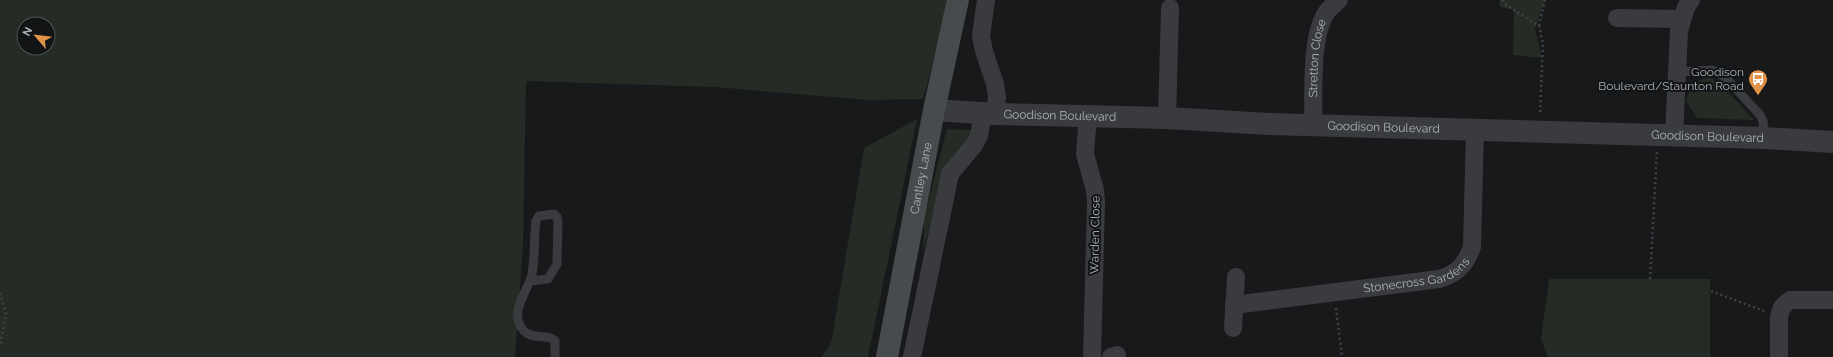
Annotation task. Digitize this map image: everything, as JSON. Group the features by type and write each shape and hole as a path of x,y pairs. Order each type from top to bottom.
{"main road":[{"name":"Cantley Lane","path":"887,357 934,110 958,0"}],"street":[{"path":"912,357 950,174 974,145 997,97 995,84 984,51 981,36 986,0"},
{"name":"Stretton Close","path":"1313,124 1314,62 1318,31 1326,12 1340,0"},
{"path":"1666,136 1677,72 1681,19 1691,0"},
{"path":"1167,118 1170,8"},
{"path":"1617,18 1681,19"},
{"name":"Goodison Boulevard","path":"934,110 1167,118 1269,124 1313,124 1764,138 1833,142"},
{"name":"Warden Close","path":"1088,115 1085,154 1095,190 1096,202 1092,357"},
{"name":"Stonecross Gardens","path":"1234,305 1439,279 1448,276 1459,269 1467,260 1472,247 1475,130"},
{"path":"1233,328 1236,277"},
{"path":"1778,357 1779,317 1782,307 1790,300 1833,300"}],"lane":[{"path":"1677,72 1712,70 1727,79 1760,115 1763,121 1764,138"},
{"path":"530,281 548,279 557,264 558,221 554,214 539,216 536,221 532,274 519,304 519,321 525,332 530,335 551,337 555,341 555,357"}],"path":[{"path":"1502,0 1506,5 1539,26"},
{"path":"1540,132 1543,44 1539,26 1545,0"},
{"path":"1650,279 1666,136"},
{"path":"1710,290 1779,317"},
{"path":"1334,292 1342,357"},
{"path":"0,293 6,314 0,346"}],"shaded area":[{"path":"0,0 950,0 923,99 868,100 715,87 526,81 523,246 515,357 0,357"},
{"path":"1499,0 1545,0 1535,29 1542,58 1513,55 1514,10 1500,7"},
{"path":"1709,77 1721,84 1754,120 1697,118 1686,101 1692,83"},
{"path":"917,119 868,357 821,357 831,343 864,148"},
{"path":"947,129 974,130 945,169 923,252 924,218"},
{"path":"1549,279 1710,279 1710,357 1548,357 1541,339"}],"place":[{"name":"Goodison Boulevard/Staunton Road","path":"1758,96"}]}
